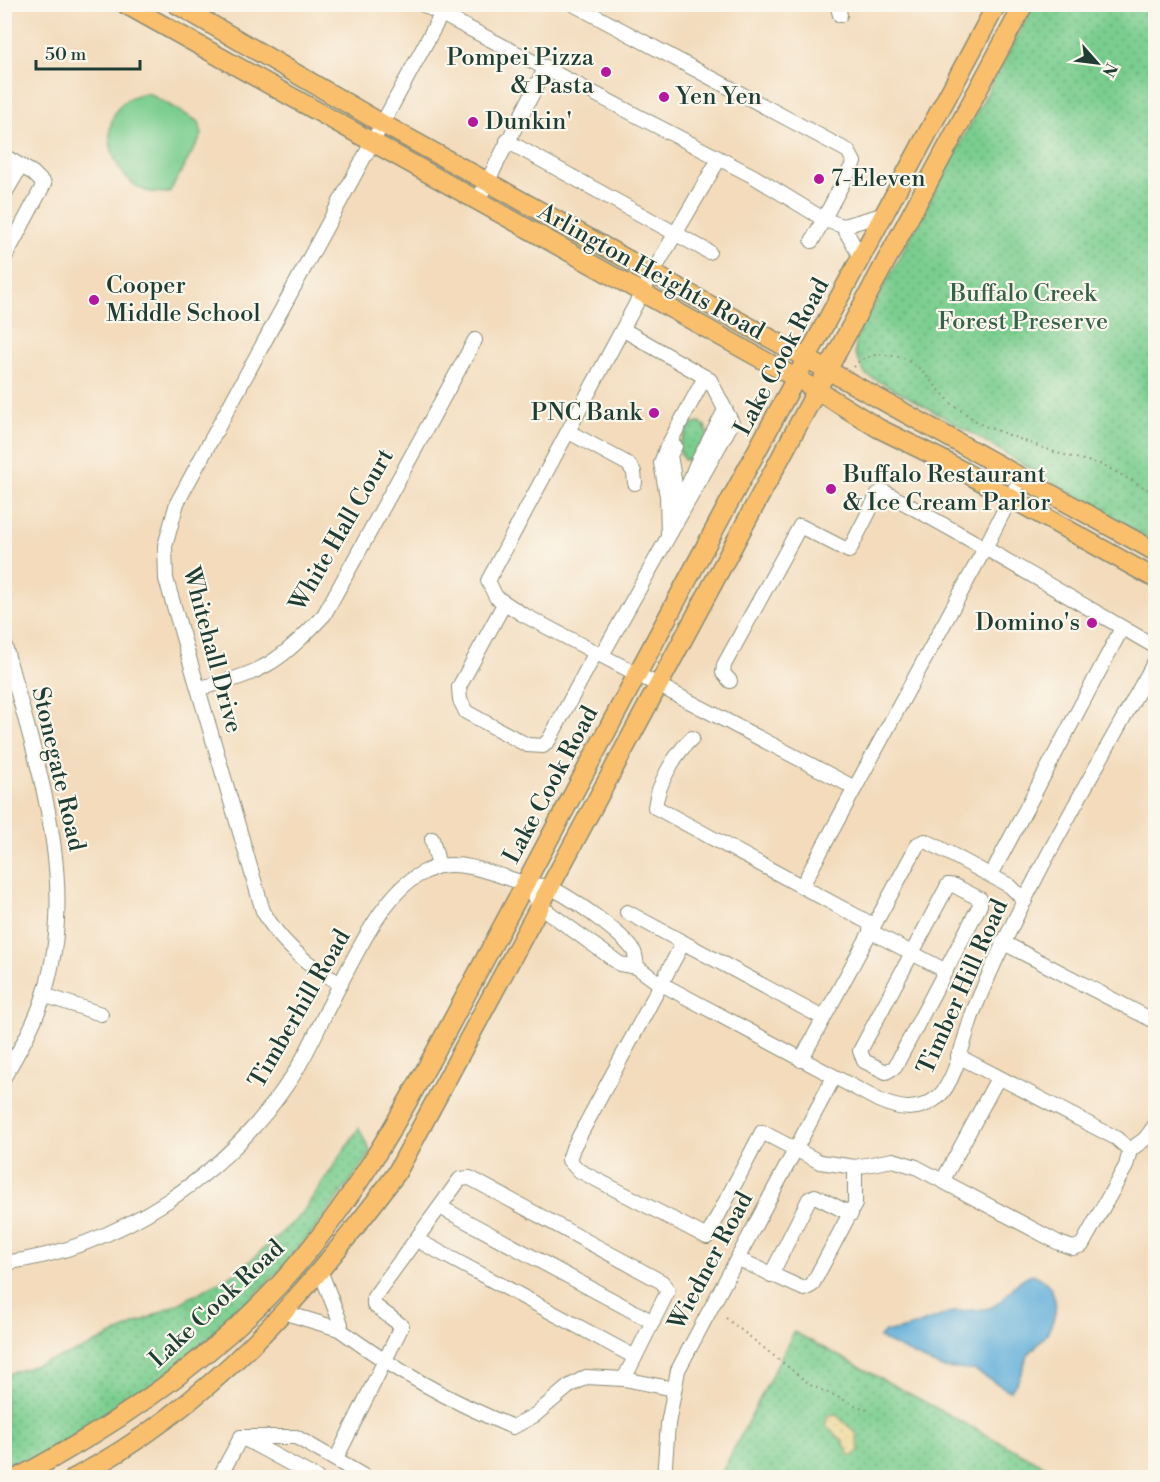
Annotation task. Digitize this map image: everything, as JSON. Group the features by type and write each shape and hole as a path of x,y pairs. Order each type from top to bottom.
{"main road":[{"name":"Arlington Heights Road","path":"124,4 642,295 817,390 878,428 941,459 1155,579"},
{"path":"176,4 381,123 1155,552"},
{"name":"Lake Cook Road","path":"74,1478 121,1450 180,1408 260,1340 321,1273 396,1174 817,390 817,364 862,260 997,4"},
{"name":"Lake Cook Road","path":"17,1478 78,1445 151,1397 210,1350 277,1287 329,1224 372,1163 526,884 797,379 817,364 1024,4"}],"street":[{"path":"422,4 444,10 546,67 753,176 825,220 843,226 886,214"},
{"path":"573,4 848,151 854,162 812,242"},
{"name":"Whitehall Drive","path":"341,984 319,972 288,946 273,929 262,911 166,579 165,546 177,503 444,10"},
{"path":"477,202 546,67"},
{"path":"507,141 709,252"},
{"path":"4,156 44,184 4,259"},
{"path":"718,159 677,235 653,273 488,581 496,597 504,604 855,788"},
{"path":"4,195 21,166"},
{"path":"843,226 862,260"},
{"path":"504,604 459,687 460,700 466,712 527,746 543,746 549,740 668,537 732,423 707,378 624,330"},
{"name":"White Hall Court","path":"199,688 238,679 269,666 297,643 324,615 474,340"},
{"path":"668,537 668,496 661,463 666,449 707,378"},
{"path":"568,432 628,465 634,472 635,483"},
{"path":"802,886 1021,477"},
{"path":"730,681 723,673 724,664 800,526 849,551 878,494 883,491 1155,647"},
{"path":"990,875 1122,628"},
{"name":"Stonegate Road","path":"4,642 48,810 57,857 57,912 53,951 44,995 27,1036 4,1077"},
{"name":"Timber Hill Road","path":"526,884 541,907 620,964 637,967 660,984 801,1060 897,1108 908,1109 938,1097 949,1083 1002,942 1155,659"},
{"path":"692,738 682,748 671,766 656,795 655,807 802,886 946,971"},
{"path":"432,839 439,866"},
{"path":"801,1060 918,844 925,841 934,845 1010,886 1025,901"},
{"name":"Timberhill Road","path":"4,1263 33,1259 91,1240 140,1217 189,1186 220,1161 250,1132 290,1080 386,903 411,880 439,866 472,867 526,884"},
{"name":"Timber Hill Road","path":"526,884 551,888 598,916 633,950 637,967"},
{"path":"948,885 955,885 980,899 980,905 946,971 895,1067 886,1072 864,1061 860,1051 948,885"},
{"path":"627,912 823,1018"},
{"path":"1002,942 1155,1022"},
{"path":"683,943 573,1148 569,1160 578,1170 707,1237 762,1132 820,1162 855,1167 893,1160 943,1180 1059,1243 1077,1248 1099,1216 1126,1166 1130,1150 1145,1138 1155,1124"},
{"path":"44,995 101,1014"},
{"path":"958,1056 1127,1144 1130,1150"},
{"name":"Wiedner Road","path":"664,1478 668,1424 678,1370 834,1077"},
{"path":"943,1180 998,1078"},
{"path":"738,1259 804,1289 812,1285 851,1214 857,1187 855,1167"},
{"path":"336,1459 402,1326 374,1305 374,1297 460,1179 470,1178 662,1282 668,1291 624,1379"},
{"path":"771,1275 809,1199 815,1196 822,1198 851,1214"},
{"path":"440,1207 653,1322"},
{"path":"417,1240 635,1357"},
{"path":"321,1273 341,1324 339,1329"},
{"path":"286,1313 339,1329 384,1362 474,1411 513,1427 535,1415 568,1386 586,1377 624,1379 674,1389"},
{"path":"241,1437 296,1437 367,1478"},
{"path":"219,1478 241,1437"},
{"path":"241,1437 317,1478"}],"path":[{"path":"855,366 860,360 877,354 902,357 920,369 953,405 982,425 1058,453 1103,465 1155,494"},
{"path":"726,1318 812,1386 867,1410"}],"green space":[{"name":"Buffalo Creek Forest Preserve","path":"1034,5 1155,5 1155,542 939,414 865,374 855,353 856,339"},
{"path":"148,93 199,122 202,135 169,193 146,191 131,182 120,169 113,153 110,137 112,121 119,107 131,98"},
{"path":"700,423 705,426 708,434 695,458 684,460 678,448 690,425"},
{"path":"359,1128 371,1153 316,1228 279,1271 205,1344 137,1399 5,1475 5,1375 79,1351 180,1303 239,1271 301,1215"},
{"path":"794,1332 1065,1477 719,1478"}],"sand":[{"path":"835,1414 856,1433 859,1451 854,1456 849,1455 842,1440 826,1426 827,1416"}],"water":[{"path":"1033,1274 1042,1279 1053,1293 1054,1318 1045,1336 1029,1354 1019,1378 1010,1391 974,1370 941,1368 879,1338 885,1332 903,1329 957,1311 990,1308 1022,1279"}],"place":[{"name":"Pompei Pizza & Pasta","path":"606,72"},
{"name":"Yen Yen","path":"664,97"},
{"name":"Dunkin'","path":"473,122"},
{"name":"7-Eleven","path":"819,179"},
{"name":"Cooper Middle School","path":"94,300"},
{"name":"PNC Bank","path":"654,413"},
{"name":"Buffalo Restaurant & Ice Cream Parlor","path":"831,489"},
{"name":"Domino's","path":"1092,623"}]}
